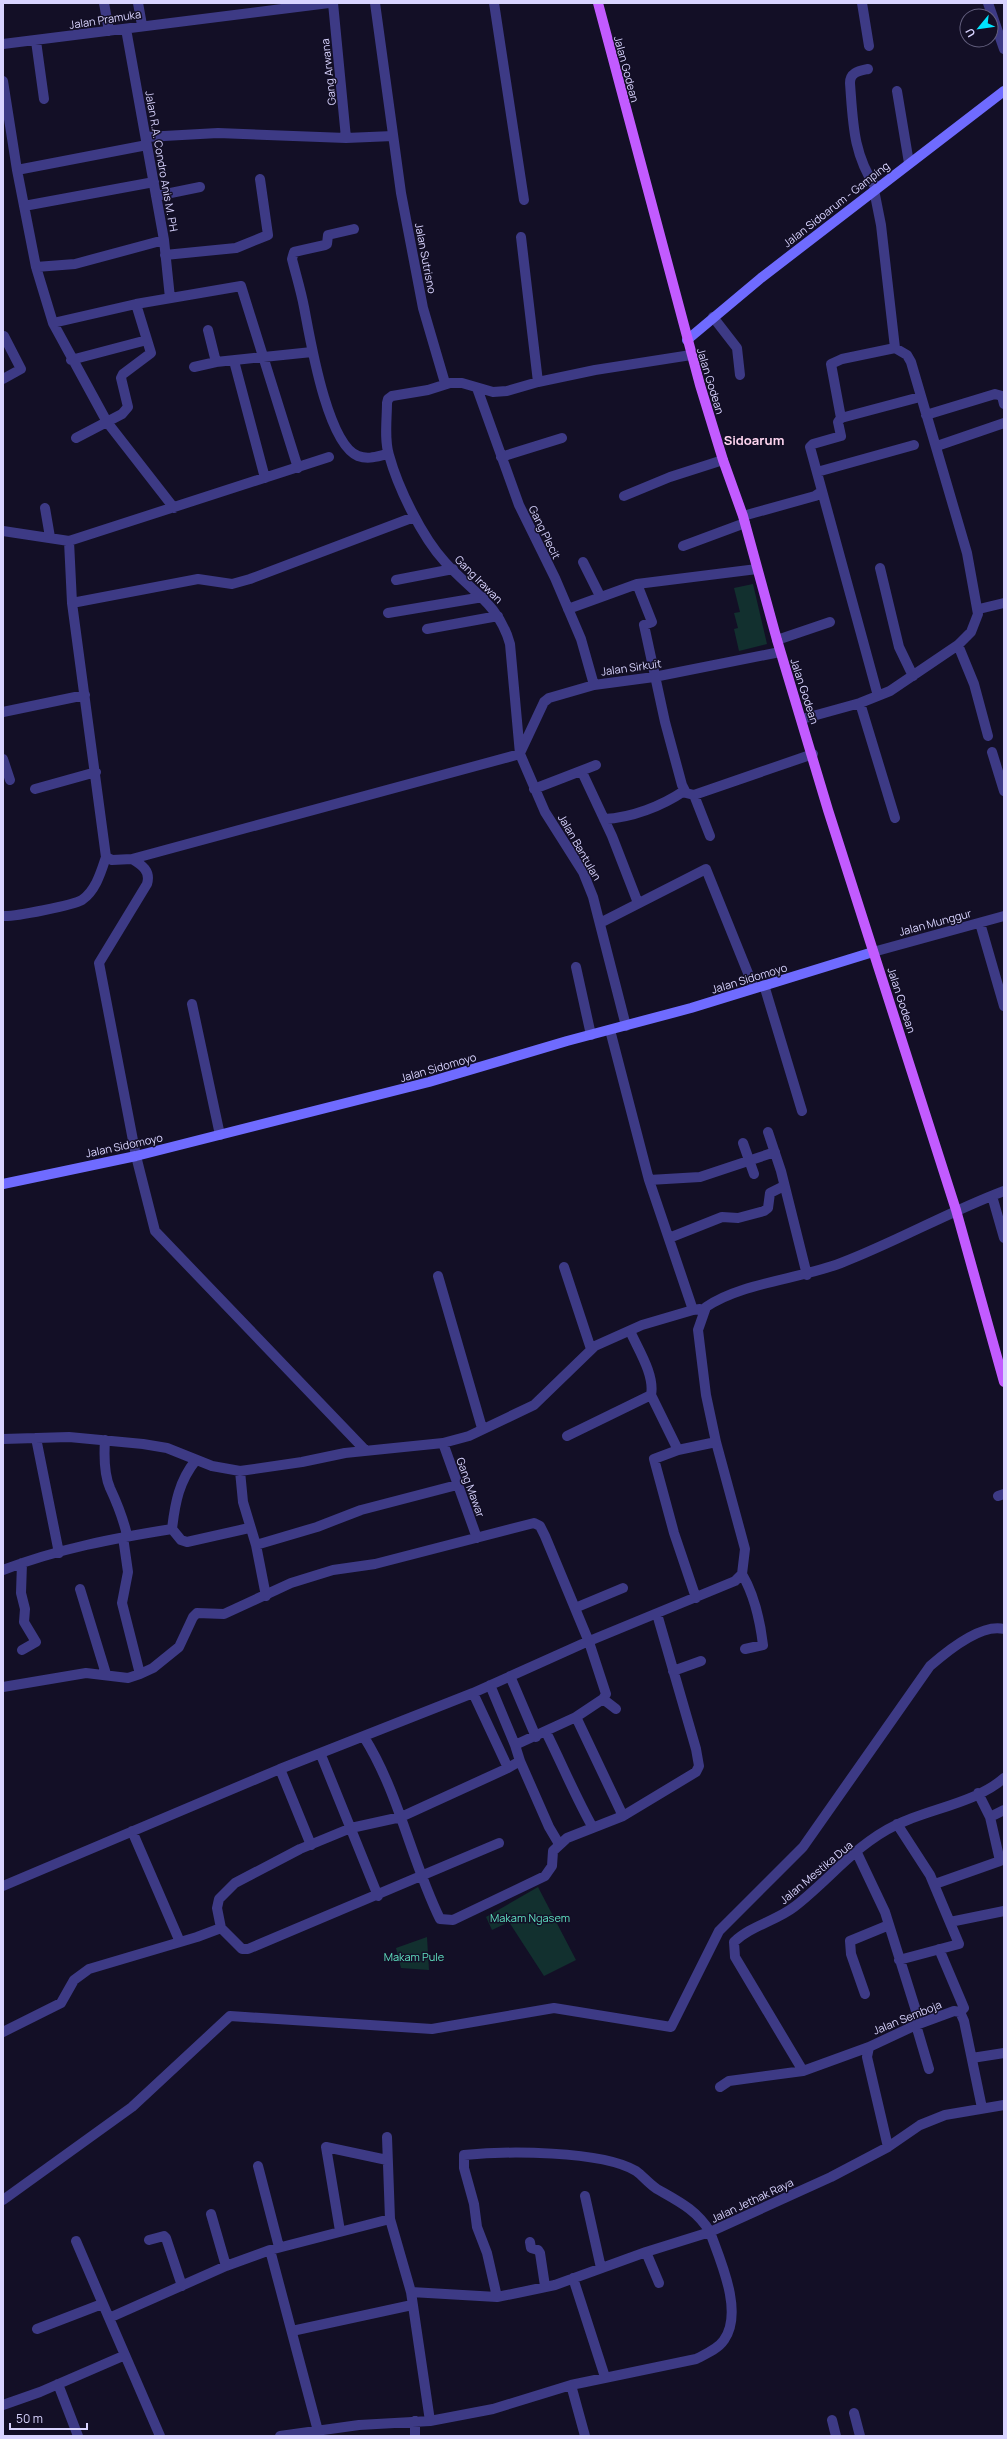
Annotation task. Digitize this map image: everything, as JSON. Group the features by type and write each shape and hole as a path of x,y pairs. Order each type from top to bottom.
{"main road":[{"name":"Jalan Godean","path":"598,3 691,355 723,460 744,520 756,569 780,652 813,754 873,952 956,1210 1004,1382"},
{"name":"Jalan Sidoarum - Gamping","path":"687,340 713,316 875,189 1004,92"},
{"name":"Jalan Sidomoyo","path":"3,1184 136,1156 429,1082 591,1034 626,1026 873,952"}],"street":[{"path":"104,3 109,31"},
{"path":"138,3 142,25"},
{"name":"Jalan Pramuka","path":"3,44 36,42 126,29 142,25 327,3"},
{"name":"Gang Arwana","path":"327,3 346,138"},
{"name":"Jalan Sutrisno","path":"375,3 401,193 423,308 445,383"},
{"path":"494,3 524,200"},
{"path":"862,3 869,46"},
{"path":"988,3 1004,49"},
{"name":"Jalan R.A. Condro Anis M. PH","path":"126,29 164,240 170,298"},
{"path":"36,42 44,99"},
{"path":"868,69 853,74 850,83 857,149 863,166 875,189 881,225 895,348"},
{"path":"3,81 17,170 36,267 53,323 71,360 107,422 174,508"},
{"path":"897,91 909,163"},
{"path":"17,170 147,141 218,133 346,138 394,136"},
{"path":"165,255 236,248 266,237 269,231 260,179"},
{"path":"24,206 154,182"},
{"path":"156,196 200,187"},
{"path":"354,229 328,235 327,244 292,253 312,352 326,404 347,448 358,456 370,458 388,454 388,399 428,390 445,383 462,383 493,392 538,382 691,355"},
{"path":"521,237 538,382"},
{"path":"36,267 75,264 164,240"},
{"path":"53,323 136,304 241,286 298,468"},
{"path":"76,438 126,411 127,401 121,378 123,374 151,353 136,304"},
{"path":"713,316 737,348 740,375"},
{"path":"208,330 216,362"},
{"path":"3,379 21,369 4,336"},
{"path":"71,360 148,340"},
{"path":"802,719 860,703 878,696 890,691 958,645 970,632 979,609 967,553 937,446 920,397 911,362 907,355 895,348 842,359 832,364 841,418 838,422 841,436 813,444 810,447 821,492 878,696"},
{"path":"194,366 264,356 312,352"},
{"path":"234,361 265,478"},
{"name":"Gang Plecit","path":"477,388 519,506 581,639 594,685"},
{"path":"926,415 995,394 1002,396 1004,404"},
{"path":"841,418 920,397"},
{"path":"937,446 1004,423"},
{"path":"501,457 562,438"},
{"path":"817,472 914,445"},
{"name":"Gang Irawan","path":"388,454 414,517 437,553 484,597 498,616 507,632 510,644 520,754"},
{"path":"3,531 70,541 329,457"},
{"path":"624,496 723,460"},
{"path":"683,546 744,520 814,496 821,492"},
{"path":"45,508 50,537"},
{"path":"72,603 198,579 232,584 244,581 414,517"},
{"path":"3,916 15,916 82,900 97,883 106,857 96,772 72,603 70,541"},
{"path":"583,562 600,596"},
{"path":"880,568 899,647 913,676"},
{"path":"396,580 453,569"},
{"path":"568,609 636,584 756,569"},
{"path":"636,584 652,622 644,625 654,677 684,791"},
{"path":"388,614 484,597"},
{"path":"979,609 1004,603"},
{"path":"427,629 498,616"},
{"path":"777,640 830,622"},
{"path":"958,645 974,684 988,736"},
{"name":"Jalan Sirkuit","path":"520,754 544,702 549,698 594,685 654,677 780,652"},
{"path":"3,712 85,695"},
{"path":"860,703 895,818"},
{"path":"992,752 1004,791"},
{"path":"106,857 112,860 132,859 520,754"},
{"name":"Jalan Bantulan","path":"520,754 545,812 583,872 594,897 626,1026"},
{"path":"604,819 643,810 673,798 684,791 694,794 813,754"},
{"path":"3,759 10,780"},
{"path":"534,789 582,772 596,765"},
{"path":"35,789 96,772"},
{"path":"582,772 604,819 638,903"},
{"path":"694,794 710,836"},
{"path":"132,859 147,872 149,878 147,884 99,963 136,1156 151,1221 160,1239 366,1451"},
{"path":"600,922 706,869 759,987 802,1112"},
{"name":"Jalan Munggur","path":"873,952 1004,916"},
{"path":"980,922 1004,1006"},
{"path":"576,967 591,1034"},
{"path":"192,1004 220,1135"},
{"path":"610,1030 649,1180 693,1310"},
{"path":"768,1132 775,1152 807,1275"},
{"path":"744,1143 754,1174"},
{"path":"649,1180 700,1177 775,1152"},
{"path":"669,1238 722,1217 738,1218 764,1211 768,1208 770,1193 784,1186"},
{"path":"3,1439 69,1437 167,1448 212,1466 240,1471 366,1451 443,1443 469,1436 482,1428 534,1405 591,1349 630,1331 666,1317 706,1307 726,1296 807,1275 882,1246 956,1210 1004,1192"},
{"path":"992,1196 1004,1238"},
{"path":"564,1268 591,1349"},
{"path":"438,1276 482,1428"},
{"path":"706,1307 698,1330 701,1362 716,1442 745,1549 742,1574 748,1585 758,1612 763,1645 745,1649"},
{"path":"630,1331 649,1375 652,1389 651,1395 678,1450"},
{"path":"567,1436 651,1395"},
{"path":"36,1438 59,1553"},
{"path":"105,1440 105,1460 110,1487 121,1510 125,1536 128,1572 122,1603 140,1674"},
{"path":"696,1598 654,1463 656,1457 678,1450 716,1442"},
{"name":"Gang Mawar","path":"443,1443 477,1538"},
{"path":"196,1460 187,1471 179,1489 172,1529 181,1540 187,1542 252,1536 317,1527 362,1510 457,1485"},
{"path":"240,1471 241,1490 266,1596"},
{"path":"3,1686 86,1673 106,1674 128,1678 153,1668 180,1647 193,1617 197,1613 224,1614 266,1596 291,1583 334,1570 375,1564 525,1524 534,1523 540,1526 575,1608 589,1642 606,1694 603,1699 576,1717 515,1745"},
{"path":"3,1570 22,1563 125,1536 172,1529"},
{"path":"22,1563 23,1577 21,1593 25,1609 24,1622 36,1642 22,1650"},
{"path":"3,1886 280,1769 321,1755 473,1693 589,1642 729,1585 742,1574"},
{"path":"575,1608 623,1588"},
{"path":"80,1589 106,1674"},
{"path":"364,1737 377,1758 401,1817 421,1878 440,1919 453,1920 545,1876 552,1866 553,1851 567,1838 623,1816 696,1772 699,1766 657,1614"},
{"path":"3,2200 132,2107 230,2016 432,2029 554,2008 671,2027 720,1931 803,1847 930,1666 954,1645 995,1626 1004,1629"},
{"path":"673,1671 701,1661"},
{"path":"510,1676 536,1736"},
{"path":"490,1685 515,1745 520,1761 544,1816 559,1844"},
{"path":"473,1693 508,1768"},
{"path":"603,1699 616,1709"},
{"path":"576,1717 623,1816"},
{"path":"546,1732 566,1772 569,1785 593,1828"},
{"path":"321,1755 378,1896"},
{"path":"500,1843 421,1878 248,1950 242,1949 221,1928 217,1908 219,1900 224,1892 235,1883 311,1845 351,1828 401,1817 508,1768 520,1761"},
{"path":"280,1769 311,1845"},
{"name":"Jalan Mestika Dua","path":"803,2071 735,1957 734,1942 739,1937 771,1922 794,1907 857,1853 897,1824 978,1793 1004,1778"},
{"path":"935,1884 1000,1861 1001,1848 990,1816 978,1793"},
{"path":"990,1816 1004,1810"},
{"path":"897,1824 935,1884 959,1944 899,1960"},
{"path":"132,1831 180,1942"},
{"path":"857,1853 889,1925 917,2014 916,2025 929,2069"},
{"path":"950,1922 1004,1911"},
{"path":"865,1994 851,1954 850,1941 889,1925"},
{"path":"3,2032 61,2003 74,1980 89,1969 180,1942 221,1928"},
{"path":"939,1949 964,2008 960,2012 972,2058 982,2108"},
{"name":"Jalan Semboja","path":"888,2147 867,2057 869,2047 916,2025 954,2011 960,2012"},
{"path":"720,2087 728,2081 803,2071 869,2047"},
{"path":"972,2058 1004,2053"},
{"name":"Jalan Jethak Raya","path":"280,2436 414,2421 430,2421 493,2409 571,2385 605,2377 696,2359 710,2352 724,2340 729,2330 731,2310 730,2289 710,2232 832,2177 888,2147 920,2125 945,2115 1004,2105"},
{"path":"387,2137 390,2219 411,2292 430,2421"},
{"path":"340,2231 326,2147 387,2160"},
{"path":"411,2292 497,2297 555,2285 646,2252 710,2232 702,2219 690,2208 655,2188 636,2171 617,2164 585,2157 522,2151 464,2155 464,2168 475,2209 477,2227 488,2253 497,2297"},
{"path":"258,2166 292,2331 318,2431"},
{"path":"585,2196 601,2268"},
{"path":"211,2214 226,2266"},
{"path":"109,2318 226,2266 274,2249 390,2219"},
{"path":"149,2240 164,2236 166,2238 182,2286"},
{"path":"76,2241 124,2356 160,2436"},
{"path":"530,2242 531,2248 540,2253 545,2286"},
{"path":"646,2252 659,2283"},
{"path":"574,2278 605,2377"},
{"path":"37,2329 102,2304"},
{"path":"292,2331 412,2305"},
{"path":"3,2405 124,2356"},
{"path":"58,2384 78,2436"},
{"path":"571,2385 585,2436"},
{"path":"854,2413 860,2436"},
{"path":"832,2420 836,2436"},
{"path":"414,2421 415,2436"}],"green space":[{"path":"753,584 767,644 739,651 734,629 738,628 734,613 740,612 734,588"},
{"name":"Makam Ngasem","path":"538,1887 576,1960 544,1976 509,1922 492,1930 486,1917"},
{"name":"Makam Pule","path":"427,1937 429,1970 401,1968 396,1948"}],"district":[{"name":"Sidoarum","path":"754,440"}]}
